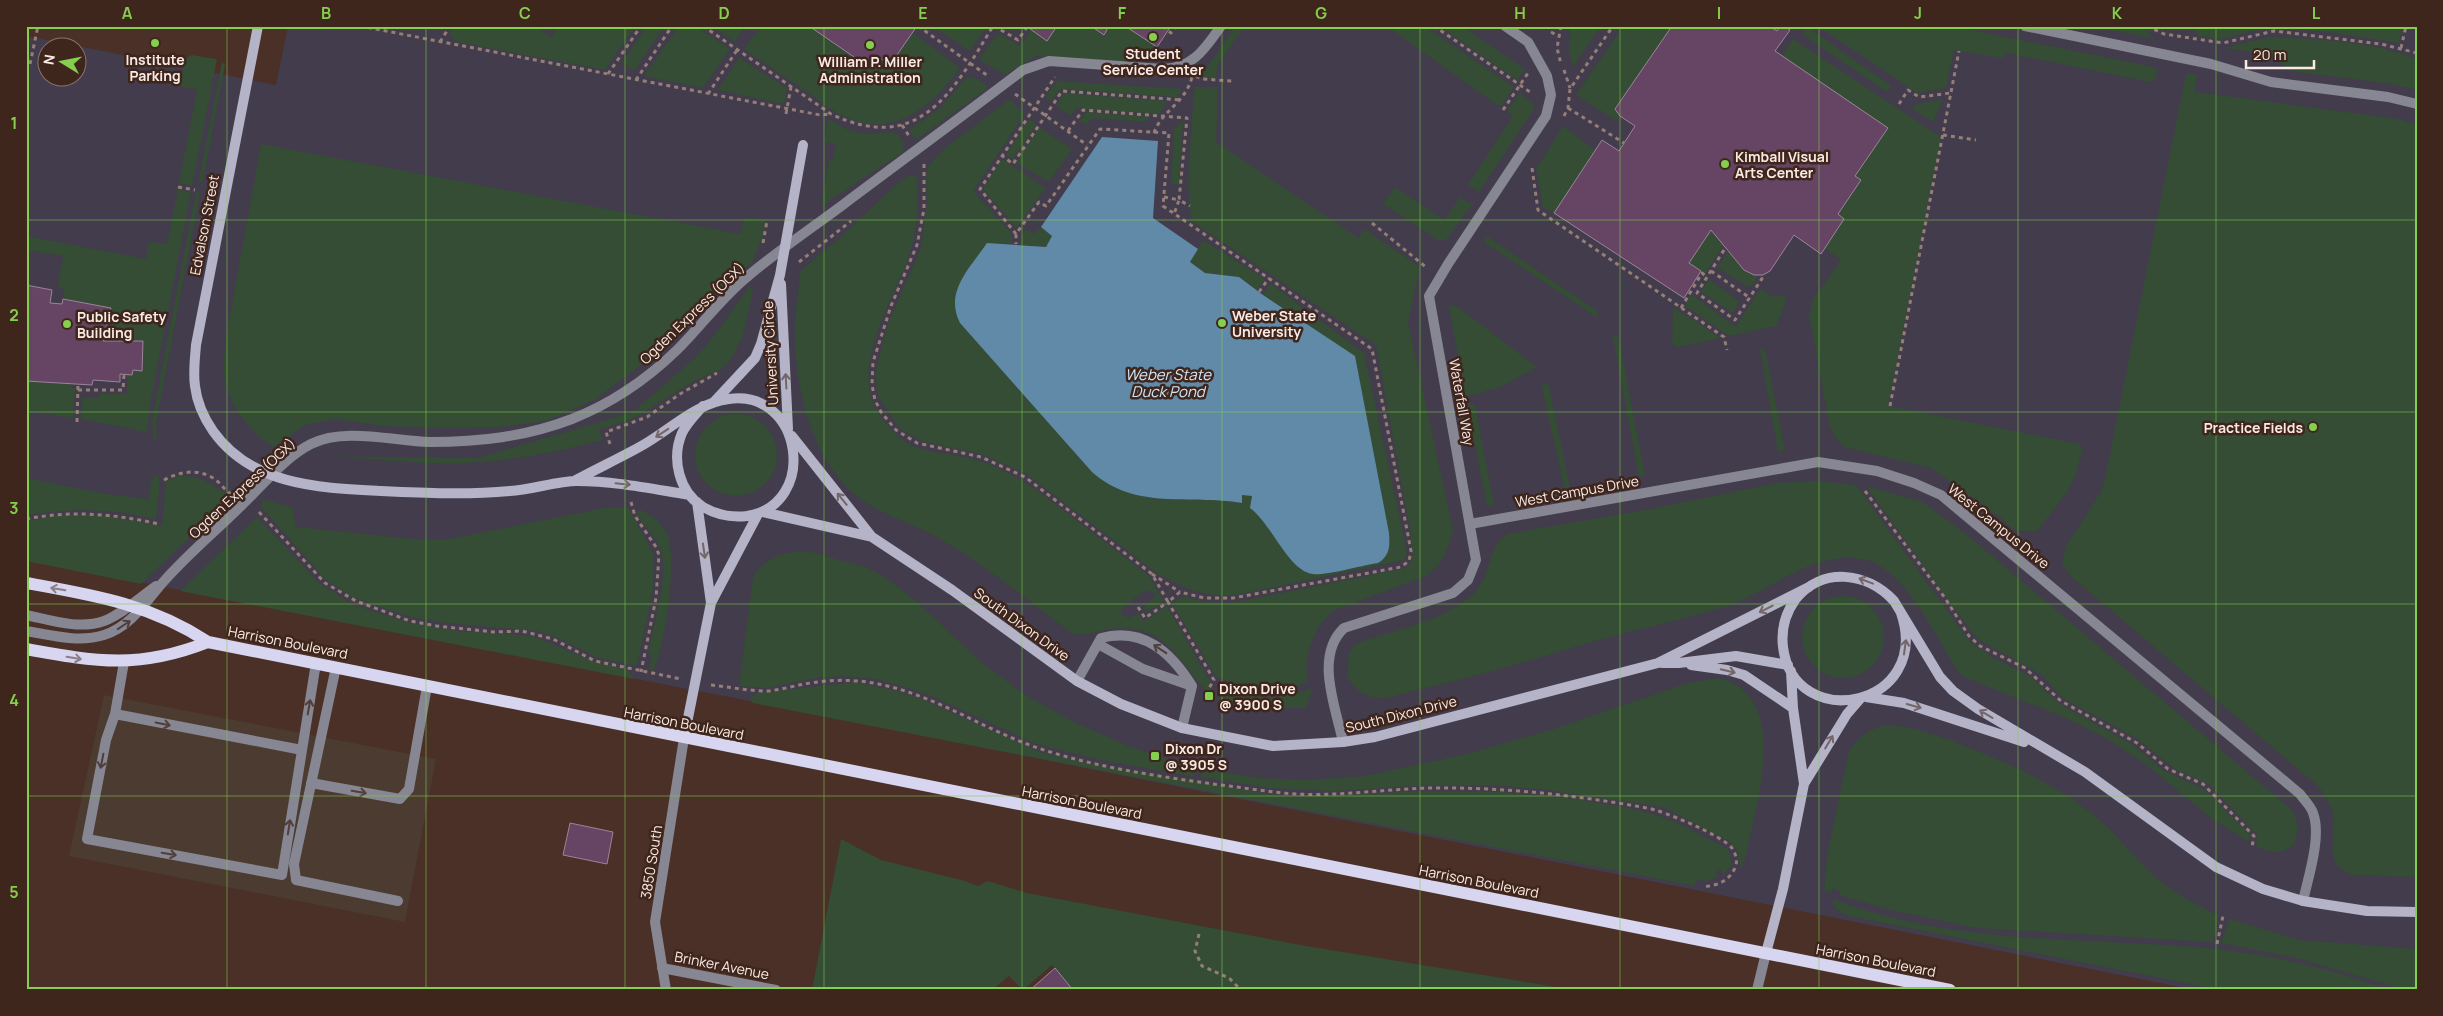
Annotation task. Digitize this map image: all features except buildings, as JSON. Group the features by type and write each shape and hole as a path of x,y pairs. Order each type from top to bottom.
{"main road":[{"name":"Harrison Boulevard","path":"26,583 136,606 170,619 208,642 1950,990"},
{"name":"Harrison Boulevard","path":"26,649 94,661 124,662 162,657 208,642"}],"street":[{"name":"Edvalson Street","path":"258,26 196,345 195,387 202,413 211,428 227,449 251,466 271,476 295,483 438,493 512,491 575,481"},
{"name":"Ogden Express (OGX)","path":"26,615 78,625 91,624 113,617 136,606 271,476 300,450 323,438 335,436 432,442 489,440 532,432 575,418 617,396 658,367 732,291 785,248 1032,65 1058,61 1162,69 1178,68 1197,58 1221,26"},
{"name":"Waterfall Way","path":"1343,742 1329,674 1330,651 1334,641 1344,628 1453,593 1468,580 1476,560 1429,296 1448,264 1546,116 1550,105 1549,82 1528,42 1505,26"},
{"path":"2025,26 2211,64 2271,82 2388,97 2417,104"},
{"name":"University Circle","path":"713,403 755,358 761,344 780,275 803,145"},
{"name":"University Circle","path":"780,275 789,432"},
{"path":"575,481 641,446 703,406 733,398 754,401 772,410 789,432 795,454 792,474 784,492 761,513 711,603 684,738"},
{"path":"703,406 686,426 678,446 679,474 693,499 711,603"},
{"name":"South Dixon Drive","path":"789,432 872,537 952,590 1076,681 1130,708 1182,728 1273,746 1343,742 1375,737 1658,663 1810,587"},
{"name":"West Campus Drive","path":"1470,524 1818,462 1877,471 1914,483 1941,495 2300,794 2313,813 2315,842 2303,901"},
{"path":"575,481 625,484 693,499 714,513 725,516 738,517 761,513"},
{"name":"South Dixon Drive","path":"761,513 872,537"},
{"path":"1757,990 1783,889 1804,784 1789,668 1782,641 1784,622 1792,605 1810,587 1834,577 1861,578 1885,591 1901,613 1940,677 1953,691 1978,709 2085,772 2216,867 2249,883 2303,901 2367,911 2417,912"},
{"name":"Ogden Express (OGX)","path":"26,631 64,638 89,638 118,629 132,619 136,606"},
{"path":"1804,784 1847,714 1863,698 1877,692 1893,677 1904,657 1906,635 1901,613"},
{"path":"1076,681 1101,638 1124,636 1152,644 1170,656 1192,686 1182,728"},
{"path":"1098,644 1143,668 1192,686"},
{"name":"South Dixon Drive","path":"1658,663 1680,663 1736,656 1764,659 1789,668"},
{"path":"124,662 115,714 106,740 88,839 282,875 316,663"},
{"path":"1680,663 1727,670 1744,675 1793,708"},
{"path":"336,667 294,864 296,880 398,900"},
{"path":"1789,668 1806,688 1826,698 1838,701 1863,698 1904,703 1937,712 2042,748"},
{"path":"311,783 400,799 409,789 427,686"},
{"path":"115,714 302,750"},
{"name":"3850 South","path":"666,990 655,922 684,738"},
{"name":"Brinker Avenue","path":"662,968 776,990"}],"path":[{"path":"30,64 38,26"},
{"path":"360,26 820,115 831,114"},
{"path":"440,42 450,26"},
{"path":"608,74 641,26"},
{"path":"636,80 672,26"},
{"path":"703,26 831,114 851,124 890,129 922,117 931,111 969,63 994,26 1018,40 1028,27"},
{"path":"918,26 995,81"},
{"path":"1162,26 1171,33 1176,26"},
{"path":"1434,26 1536,96"},
{"path":"1559,125 1568,108 1570,89 1558,56 1560,26"},
{"path":"1570,89 1613,26"},
{"path":"2148,26 2164,34 2222,43 2274,31 2401,48 2417,53"},
{"path":"2401,48 2406,26"},
{"path":"1551,32 1558,36"},
{"path":"708,94 737,50"},
{"path":"1890,406 1959,51"},
{"path":"1503,110 1529,71"},
{"path":"1193,74 1202,79 1232,81"},
{"path":"1016,234 980,189 1055,76"},
{"path":"786,114 791,87"},
{"path":"1154,133 1156,126 1182,100 1190,87"},
{"path":"1899,104 1908,90 1918,97 1950,94"},
{"path":"1001,155 1013,164 1062,91 1182,100"},
{"path":"1012,93 1087,145"},
{"path":"1568,108 1624,143"},
{"path":"1068,131 1084,110 1187,118 1179,200 1174,214"},
{"path":"923,158 924,209 919,235 911,262 883,327 873,362 872,385 875,400 881,412 896,430 917,443 981,457 1025,477 1152,574 1180,592 1204,598 1233,598 1400,567 1410,561 1410,551 1372,349 1268,280 1163,206 1168,133 1100,129 1046,206 1039,202 1016,234 1016,244"},
{"path":"1943,135 1976,140"},
{"path":"1537,161 1532,168 1538,210 1724,337 1728,350"},
{"path":"178,187 195,190"},
{"path":"1164,197 1179,200 1190,206"},
{"path":"763,251 767,221"},
{"path":"1372,223 1427,268"},
{"path":"1724,250 1697,293 1736,320 1764,277"},
{"path":"1711,271 1750,298"},
{"path":"1681,308 1702,273 1707,277"},
{"path":"1259,292 1268,280"},
{"path":"609,440 606,432 647,417 686,390 722,370"},
{"path":"78,390 123,390 124,375"},
{"path":"77,422 78,384"},
{"path":"164,480 173,475 194,472 216,480 234,495"},
{"path":"1865,491 1945,598 1969,636 1980,646 2025,668 2061,701 2137,743 2168,769 2203,784 2254,836 2252,847"},
{"path":"633,508 635,516 656,547 659,555 656,598 641,672"},
{"path":"259,512 325,583 356,601 410,621 436,626 494,632 522,631 553,639 595,661 696,682 768,691 834,681 855,680 882,684 945,705 1012,737 1052,752 1140,771 1278,792 1323,794 1430,788 1506,789 1586,798 1662,811 1726,842 1734,851 1737,864 1730,878 1718,885 1703,887"},
{"path":"26,519 64,513 85,513 122,516 159,524"},
{"path":"1152,574 1214,680 1208,690"},
{"path":"1138,607 1144,618 1180,592"},
{"path":"2216,944 2224,916"},
{"path":"1200,934 1195,952 1202,966 1229,978 1241,990"}],"shaded area":[{"name":"Weber State University","path":"288,26 2417,26 2417,990 2195,990 760,703 26,560 26,36 38,38 38,88 88,88 88,48 276,85"},
{"path":"104,695 436,759 405,922 69,856"}],"green space":[{"path":"455,26 535,26 551,37 559,26 635,26 605,70 458,42 449,35"},
{"path":"647,26 665,26 634,71 622,63"},
{"path":"679,26 695,26 730,49 703,88 644,76"},
{"path":"711,26 745,26 735,42"},
{"path":"762,26 809,26 869,68 877,56 890,65 913,33 960,68 935,97 921,109 906,117 890,123 873,124 854,121 835,112 744,49"},
{"path":"932,26 987,26 970,51"},
{"path":"1057,26 1091,26 1103,35 1109,26 1125,26 1157,47 1142,59 1132,62 1036,56 1005,75 979,59 998,33 1020,46 1032,30 1047,40"},
{"path":"1236,26 1245,26 1217,66 1216,79 1201,76"},
{"path":"1396,26 1424,26 1514,87 1500,107 1393,31"},
{"path":"1439,26 1461,26 1525,69 1517,80"},
{"path":"1570,26 1601,26 1573,67 1569,51"},
{"path":"1623,26 1672,26 1615,109 1620,116 1617,121 1576,95"},
{"path":"1818,26 1951,26 2149,66 2157,69 2156,79 2150,82 2007,53 2002,58 1954,50 1946,88 1917,93"},
{"path":"2091,26 2140,26 2155,39"},
{"path":"2196,26 2403,26 2399,43 2328,32 2265,27 2222,39 2199,36 2195,32"},
{"path":"1807,27 1892,86 1887,92 1803,35"},
{"path":"2268,37 2344,42 2381,48 2417,59 2417,90 2392,84 2290,71 2271,54 2224,48"},
{"path":"1793,39 1941,137 1888,406 2080,444 2083,448 2076,473 2068,491 2038,530 2031,532 2014,530 2001,518 1931,468 1844,447 1834,436 1830,427 1809,315 1813,299 1841,260 1824,248 1844,219 1838,214 1855,176 1782,56"},
{"path":"191,55 217,59 192,186 179,183 197,90 183,87 180,84 185,59"},
{"path":"739,58 787,88 784,104 718,90"},
{"path":"222,62 225,65 203,181 198,183"},
{"name":"Practice Fields","path":"2186,74 2197,75 2195,92 2398,119 2417,125 2417,877 2356,875 2345,872 2338,866 2334,859 2333,851 2333,813 2327,799 2318,786 2074,579 2062,562 2066,546 2102,490"},
{"path":"966,78 975,78 987,85 985,90 916,140 909,130 939,109"},
{"path":"1057,81 1183,89 1177,97 1060,89 1051,101 1045,97"},
{"path":"1194,87 1218,87 1216,142 1358,238 1364,229 1420,267 1408,322 1453,530 1449,544 1440,563 1424,577 1334,610 1320,624 1310,646 1306,667 1308,681 1291,689 1262,691 1233,685 1216,677 1172,603 1184,596 1203,602 1231,603 1402,569 1408,566 1413,556 1409,524 1376,345 1191,221 1188,181"},
{"path":"1520,92 1535,107 1479,192 1468,185 1513,116 1507,112"},
{"path":"1064,93 1167,101 1159,114 1076,108 1071,116 1056,106"},
{"path":"1010,99 1024,115 973,191 1012,234 1012,244 987,243 959,284 1150,498 1224,500 1241,503 1242,495 1253,496 1250,508 1262,518 1301,571 1263,295 1270,283 1364,353 1407,552 1404,560 1236,595 1212,595 1191,590 1158,574 1025,473 978,453 924,442 900,429 878,396 875,374 887,326 921,248 927,205 926,175 929,165 945,148"},
{"path":"1943,99 1933,122 1912,109 1916,104"},
{"path":"1086,112 1150,117 1146,122 1092,118 1086,125 1080,121"},
{"path":"831,119 840,126 856,132 872,134 896,133 904,143 903,152 821,206 829,163 830,159 833,159 836,145 824,141 828,121"},
{"path":"1029,119 1037,124 1013,159 1006,155"},
{"path":"1183,120 1179,185 1171,184 1174,129"},
{"path":"1563,126 1595,150 1554,213 1543,208 1536,169"},
{"path":"1039,127 1072,149 1049,182 1016,163"},
{"path":"261,144 740,234 745,217 766,220 763,236 753,261 643,363 596,399 546,421 500,427 441,428 383,426 335,419 305,425 274,447 250,428 237,410 228,391 224,371 229,321"},
{"path":"1002,159 1046,188 1016,228 983,189"},
{"path":"911,175 917,178 915,231 911,249 875,339 870,363 869,386 875,408 890,428 907,443 921,449 969,458 996,467 1037,490 1149,576 1164,601 1145,613 1144,607 1157,594 1146,590 1121,609 1122,614 1128,618 1138,614 1144,621 1167,606 1212,685 1209,693 1173,651 1152,635 1139,630 1122,628 1086,634 1073,634 1008,584 957,549 862,500 846,486 832,469 821,451 805,409 797,366 795,326 801,270 840,238 901,180"},
{"path":"1395,187 1444,220 1460,197 1472,205 1446,240 1438,240 1383,204"},
{"path":"178,189 191,192 151,399 147,432 81,419 82,398 100,398 100,394 127,394 127,375 132,375 142,341 103,341 111,308 63,299 64,291 58,286 63,256 26,250 26,236 146,259 148,244 152,242 167,244"},
{"path":"196,191 200,194 156,423 157,436 153,442 152,421"},
{"path":"1041,227 1052,236 1046,247 1020,245 1025,228 1034,234"},
{"path":"1711,230 1723,245 1705,274 1689,263"},
{"path":"1487,236 1599,312 1596,317 1484,242"},
{"path":"1203,240 1265,279 1257,291 1239,277 1205,273 1190,262"},
{"path":"1728,251 1744,270 1758,276 1750,288 1717,268"},
{"path":"1708,279 1739,301 1733,313 1701,292"},
{"path":"750,286 753,290 743,335 731,360 720,370 698,379 630,420 602,428 599,430 603,440 542,454 479,462 422,463 327,456 478,458 633,412 694,359 711,340"},
{"path":"1760,289 1774,297 1786,294 1785,305 1776,326 1729,336 1685,306 1691,294 1736,327"},
{"path":"1452,305 1458,307 1537,367 1501,387 1469,396 1465,394 1449,307"},
{"path":"1673,307 1721,338 1678,347 1672,344"},
{"path":"1615,334 1618,336 1645,475 1639,477 1613,337"},
{"path":"1760,349 1765,350 1785,450 1778,452"},
{"path":"26,381 71,384 71,388 75,388 73,418 26,410"},
{"path":"1544,381 1549,386 1570,488 1567,492 1542,388"},
{"path":"1472,403 1475,406 1494,504 1490,506 1487,505 1468,413 1468,406"},
{"path":"736,414 752,417 765,426 774,439 777,455 774,471 765,484 752,493 736,496 720,493 707,484 698,471 695,455 698,439 707,426 720,417"},
{"path":"157,473 160,482 156,520 122,513 91,510 26,515 26,478 106,494 149,499 151,481"},
{"path":"177,476 192,477 212,484 231,497 141,584 26,561 26,521 64,515 93,515 162,526 166,482"},
{"path":"1819,481 1856,485 1970,642 1994,658 2031,677 2060,704 2133,745 2164,771 2202,788 2250,834 2249,842 2211,818 2147,765 2106,738 2066,718 1964,677 1958,671 1930,624 1907,591 1881,566 1866,560 1847,558 1829,560 1812,565 1727,606 1602,639 1483,674 1393,696 1377,698 1363,694 1347,677 1349,653 1355,644 1440,615 1469,598 1483,580 1497,545 1507,534 1650,509 1777,483"},
{"path":"1866,486 1923,502 1971,538 2293,811 2298,825 2295,844 2280,852 2266,851 2256,846 2257,835 2209,784 2178,771 2136,738 2064,699 2041,674 1976,638"},
{"path":"263,499 293,508 296,527 413,539 444,540 604,508 628,507 654,555 653,589 637,666 598,658 563,640 538,631 447,623 410,617 352,597 325,579 261,507"},
{"path":"639,509 659,522 667,534 670,545 671,581 669,603 662,644 653,671 649,669 652,655 648,654 662,588 663,562 657,541 637,515"},
{"path":"257,517 318,582 353,605 411,623 457,631 533,636 593,661 628,670 634,679 180,591"},
{"path":"808,551 868,568 886,578 915,600 982,663 1027,696 1072,721 1128,746 1194,768 1195,777 1096,759 1036,744 936,698 876,679 844,676 815,678 766,688 739,686 753,577 764,564 777,556"},
{"path":"1843,596 1859,599 1872,608 1881,621 1884,637 1881,653 1872,666 1859,675 1843,678 1827,675 1814,666 1805,653 1802,637 1805,621 1814,608 1827,599"},
{"path":"1718,678 1741,688 1755,706 1762,729 1761,784 1745,860 1741,869 1736,848 1727,840 1663,807 1539,789 1491,785 1414,786 1333,791 1270,788 1200,777 1203,769 1260,778 1306,780 1364,776 1463,755 1557,728 1684,684"},
{"path":"855,682 919,698 1040,752 1091,764 1270,794 1296,797 1424,791 1503,792 1574,799 1634,809 1680,824 1726,848 1730,853 1732,865 1723,874 1721,869 1716,872 1717,878 1704,881 1696,880 1695,886 753,703 749,699 758,693"},
{"path":"1218,684 1230,690 1265,697 1288,695 1313,688 1306,708 1266,708 1218,698"},
{"path":"1884,725 1918,730 1950,740 2021,770 2066,795 2095,816 2158,880 2183,897 2218,915 2213,942 1977,928 1894,911 1839,895 1840,891 1833,888 1831,893 1824,891 1827,856 1849,751 1864,735"},
{"path":"841,839 881,860 978,886 988,881 1027,893 1306,946 1574,990 1073,990 1052,965 1023,990 1009,976 992,990 812,990"},
{"path":"1834,899 1875,913 1961,931 2005,936 2207,948 2260,955 2338,973 2388,990 2221,990 1848,916 1836,909 1833,903"},
{"path":"2229,919 2300,940 2417,949 2417,990 2406,990 2297,958 2221,943"}],"water":[{"name":"Weber State Duck Pond","path":"1102,137 1158,141 1153,218 1198,249 1190,262 1205,273 1239,277 1355,356 1389,533 1387,554 1378,563 1313,574 1304,571 1296,565 1258,515 1250,508 1252,496 1242,495 1242,503 1164,499 1145,497 1109,484 1092,472 960,323 956,312 955,301 957,291 967,271 987,243 1046,247 1052,236 1041,227"}],"place":[{"name":"Student Service Center","path":"1153,37"},
{"name":"Institute Parking","path":"155,43"},
{"name":"William P. Miller Administration","path":"870,45"},
{"name":"Kimball Visual Arts Center","path":"1725,164"},
{"name":"Weber State University","path":"1222,323"},
{"name":"Public Safety Building","path":"67,324"},
{"name":"Practice Fields","path":"2313,427"},
{"name":"Dixon Drive @ 3900 S","path":"1209,696"},
{"name":"Dixon Dr @ 3905 S","path":"1155,756"}]}
